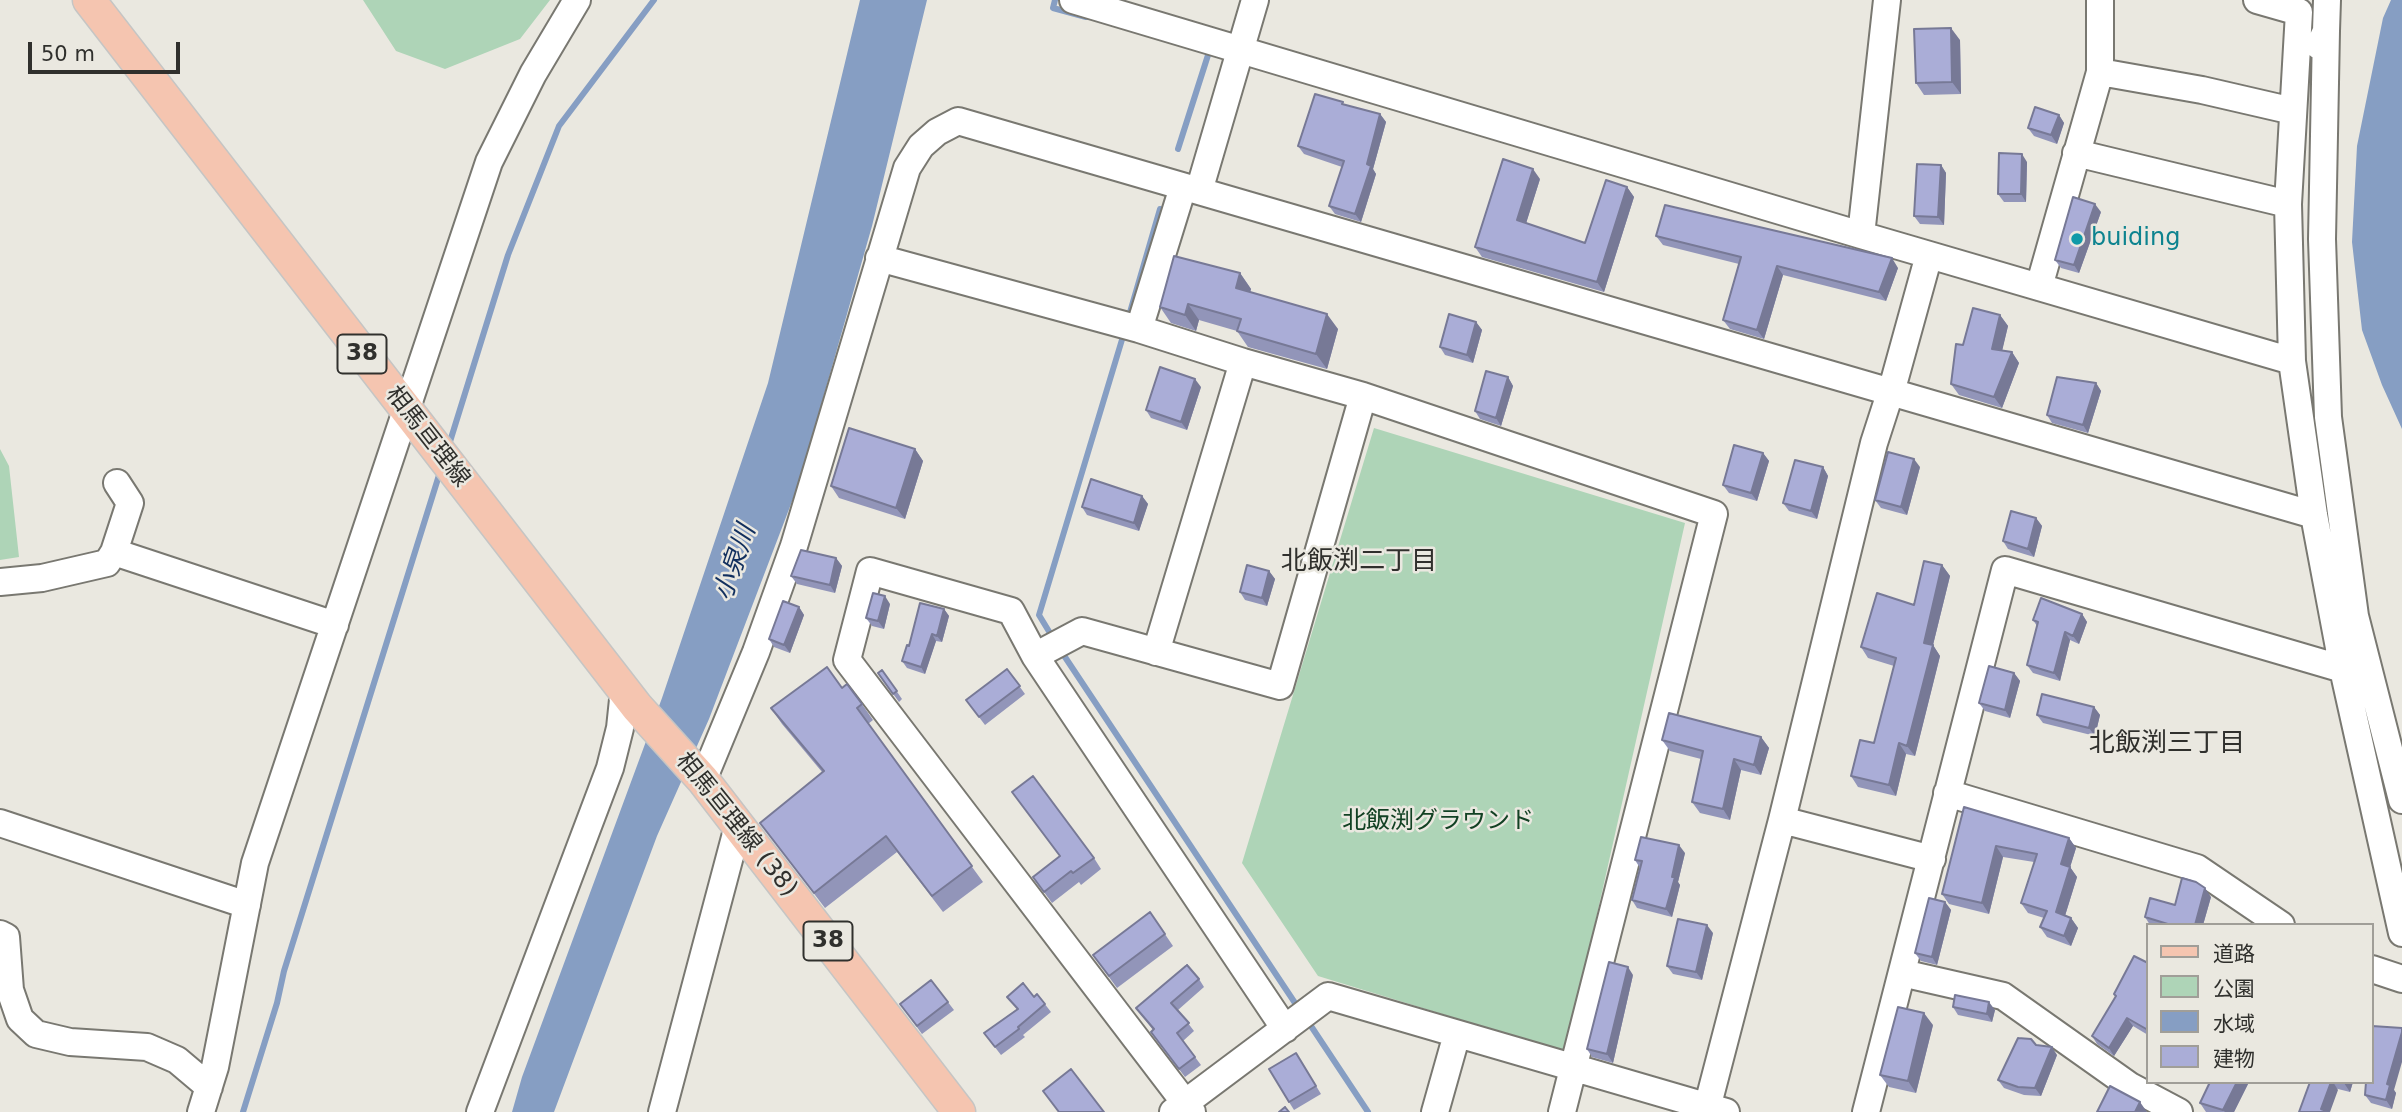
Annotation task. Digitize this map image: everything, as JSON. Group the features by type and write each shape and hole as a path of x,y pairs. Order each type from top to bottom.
{"main road":[{"name":"相馬亘理線","path":"89,0 630,699"},
{"name":"相馬亘理線 (38)","path":"630,699 699,776 738,826 949,1108"}],"street":[{"path":"201,1112 215,1067 256,863 489,162 533,74 577,0"},
{"path":"1073,0 2039,287 2292,352 2326,376"},
{"path":"1130,327 1191,189 1242,49 1255,0"},
{"path":"1861,235 1887,0"},
{"path":"2039,287 2101,72 2100,0"},
{"path":"2256,0 2299,12 2288,204 2292,352 2314,515 2343,669 2402,933"},
{"path":"2327,0 2322,239 2328,417 2355,616 2402,800"},
{"path":"2296,73 2313,58 2326,31"},
{"path":"2101,72 2202,90 2293,111"},
{"path":"699,776 756,652 794,546 907,168 921,146 937,132 958,121 2314,515"},
{"path":"2076,153 2288,204"},
{"path":"1297,1020 1047,649 1011,611 870,571 847,660 1183,1109 1328,996 1713,1110 1874,443 1929,255"},
{"path":"879,258 1130,327 1363,396 1714,514 1562,1112"},
{"path":"1156,652 1243,362"},
{"path":"2302,434 2326,376"},
{"path":"1047,649 1082,631 1280,686 1363,396"},
{"path":"0,582 43,578 107,563 114,552 130,503 117,483"},
{"path":"114,552 335,625"},
{"path":"1866,1112 2005,570 2343,669"},
{"path":"480,1112 610,768 630,699"},
{"path":"1948,793 2197,868 2278,923"},
{"path":"1782,820 1932,859"},
{"path":"0,822 247,905"},
{"path":"662,1112 738,826"},
{"path":"0,934 6,937 10,990 20,1018 36,1034 70,1042 147,1047 177,1060 209,1087"},
{"path":"2374,970 2402,979"},
{"path":"1902,973 2003,996 2130,1086 2179,1112"},
{"path":"1435,1112 1457,1034"}],"green space":[{"path":"363,0 550,0 520,39 445,69 396,51"},
{"name":"北飯渕グラウンド","path":"1374,428 1685,523 1566,1052 1318,976 1242,863"},
{"path":"0,449 9,466 19,557 0,560"}],"water":[{"name":"小泉川","path":"860,0 927,0 872,226 799,483 709,719 657,836 554,1112 512,1112 522,1077 662,698 768,383"},
{"path":"2391,0 2402,0 2402,429 2362,330 2352,242 2357,146 2383,18"}],"building":[{"path":"1951,28 1952,82 1916,83 1914,29"},
{"path":"1315,94 1380,114 1367,164 1371,166 1355,214 1329,206 1344,161 1298,146"},
{"path":"2035,107 2059,115 2051,135 2028,128"},
{"path":"1999,153 2022,154 2021,194 1998,194"},
{"path":"1503,159 1533,169 1517,220 1585,243 1606,180 1627,187 1597,282 1475,247"},
{"path":"1917,164 1941,165 1938,217 1914,216"},
{"name":"buiding","path":"2073,197 2095,204 2074,265 2055,260"},
{"path":"1665,205 1892,258 1879,292 1777,266 1757,330 1723,320 1741,257 1656,236"},
{"path":"1174,256 1240,273 1236,288 1327,314 1316,354 1237,331 1241,319 1188,304 1185,315 1160,307"},
{"path":"1973,308 2000,315 1992,349 2012,352 1994,397 1951,384 1956,344 1963,345"},
{"path":"1449,314 1476,322 1467,355 1440,347"},
{"path":"1160,367 1195,379 1181,422 1146,410"},
{"path":"1486,371 1508,377 1496,418 1475,411"},
{"path":"2057,377 2096,383 2083,425 2047,415"},
{"path":"849,428 915,449 896,508 831,486"},
{"path":"1734,445 1763,453 1751,493 1723,485"},
{"path":"1888,452 1914,459 1901,507 1875,500"},
{"path":"1795,460 1823,467 1811,511 1783,503"},
{"path":"1091,479 1142,496 1134,523 1082,507"},
{"path":"2011,511 2036,518 2028,549 2003,541"},
{"path":"801,550 836,558 830,585 791,576"},
{"path":"1924,561 1942,565 1924,643 1933,645 1907,746 1899,743 1889,785 1851,776 1860,740 1874,743 1896,658 1861,647 1877,593 1914,605"},
{"path":"1247,565 1269,571 1262,598 1240,592"},
{"path":"873,593 885,596 878,621 866,618"},
{"path":"2041,598 2082,614 2073,636 2065,632 2054,673 2027,665 2038,622 2033,620"},
{"path":"783,601 799,607 784,645 769,639"},
{"path":"920,603 944,609 937,636 932,634 921,667 902,661 907,645 909,646"},
{"path":"1989,666 2014,673 2005,710 1979,703"},
{"path":"827,667 842,688 847,684 862,704 857,708 972,866 932,896 886,836 814,893 760,823 824,771 771,708"},
{"path":"1007,669 1020,686 979,717 966,700"},
{"path":"882,670 897,691 893,694 878,673"},
{"path":"2042,694 2094,707 2089,728 2037,715"},
{"path":"1669,713 1761,737 1754,765 1734,759 1723,809 1692,802 1703,751 1662,740"},
{"path":"1033,776 1094,858 1073,873 1071,871 1044,892 1033,877 1060,856 1012,792"},
{"path":"1964,807 2069,838 2061,864 2070,867 2056,912 2071,918 2064,936 2040,927 2047,911 2021,903 2037,854 1996,846 1982,903 1942,894"},
{"path":"1641,837 1679,845 1672,877 1675,877 1666,909 1632,900 1642,861 1635,860"},
{"path":"2182,878 2205,888 2196,923 2164,923 2145,917 2150,898 2175,905"},
{"path":"1929,898 1945,902 1932,957 1915,953"},
{"path":"1150,912 1165,934 1109,976 1093,955"},
{"path":"1678,919 1707,925 1696,972 1667,966"},
{"path":"2134,956 2146,962 2146,1029 2127,1018 2109,1048 2092,1036 2116,996 2114,994"},
{"path":"1609,962 1628,967 1607,1054 1587,1049"},
{"path":"1187,965 1199,979 1171,1003 1189,1023 1177,1033 1195,1057 1179,1069 1151,1032 1154,1029 1136,1008"},
{"path":"931,980 948,1002 917,1026 900,1004"},
{"path":"1023,983 1034,997 1037,994 1045,1004 995,1047 984,1033 1018,1009 1007,997"},
{"path":"1955,995 1989,1002 1987,1014 1953,1007"},
{"path":"1898,1007 1924,1013 1908,1081 1880,1075"},
{"path":"2374,1026 2402,1028 2387,1084 2390,1085 2386,1100 2365,1095 2366,1084 2374,1084"},
{"path":"2018,1038 2031,1039 2036,1045 2052,1047 2035,1088 2018,1087 1998,1080"},
{"path":"1296,1053 1316,1086 1289,1102 1269,1069"},
{"path":"1071,1069 1104,1112 1059,1112 1043,1091"},
{"path":"2209,1084 2236,1084 2223,1110 2200,1103"},
{"path":"2309,1084 2330,1084 2321,1109 2329,1112 2299,1112"},
{"path":"2110,1086 2140,1102 2135,1112 2097,1112"}],"waterway":[{"path":"448,448 508,255 559,126 654,0"},
{"path":"1055,0 1053,8 1086,17"},
{"path":"1178,149 1209,52 1204,50"},
{"path":"1128,319 1160,209"},
{"path":"1053,638 1039,615 1124,333"},
{"path":"243,1112 277,1003 284,971 440,472"},
{"path":"1061,651 1299,1009"},
{"path":"1307,1020 1368,1112"}],"place":[{"name":"buiding","path":"2077,239"}],"district":[{"name":"北飯渕二丁目","path":"1359,562"},
{"name":"北飯渕三丁目","path":"2167,744"}]}
